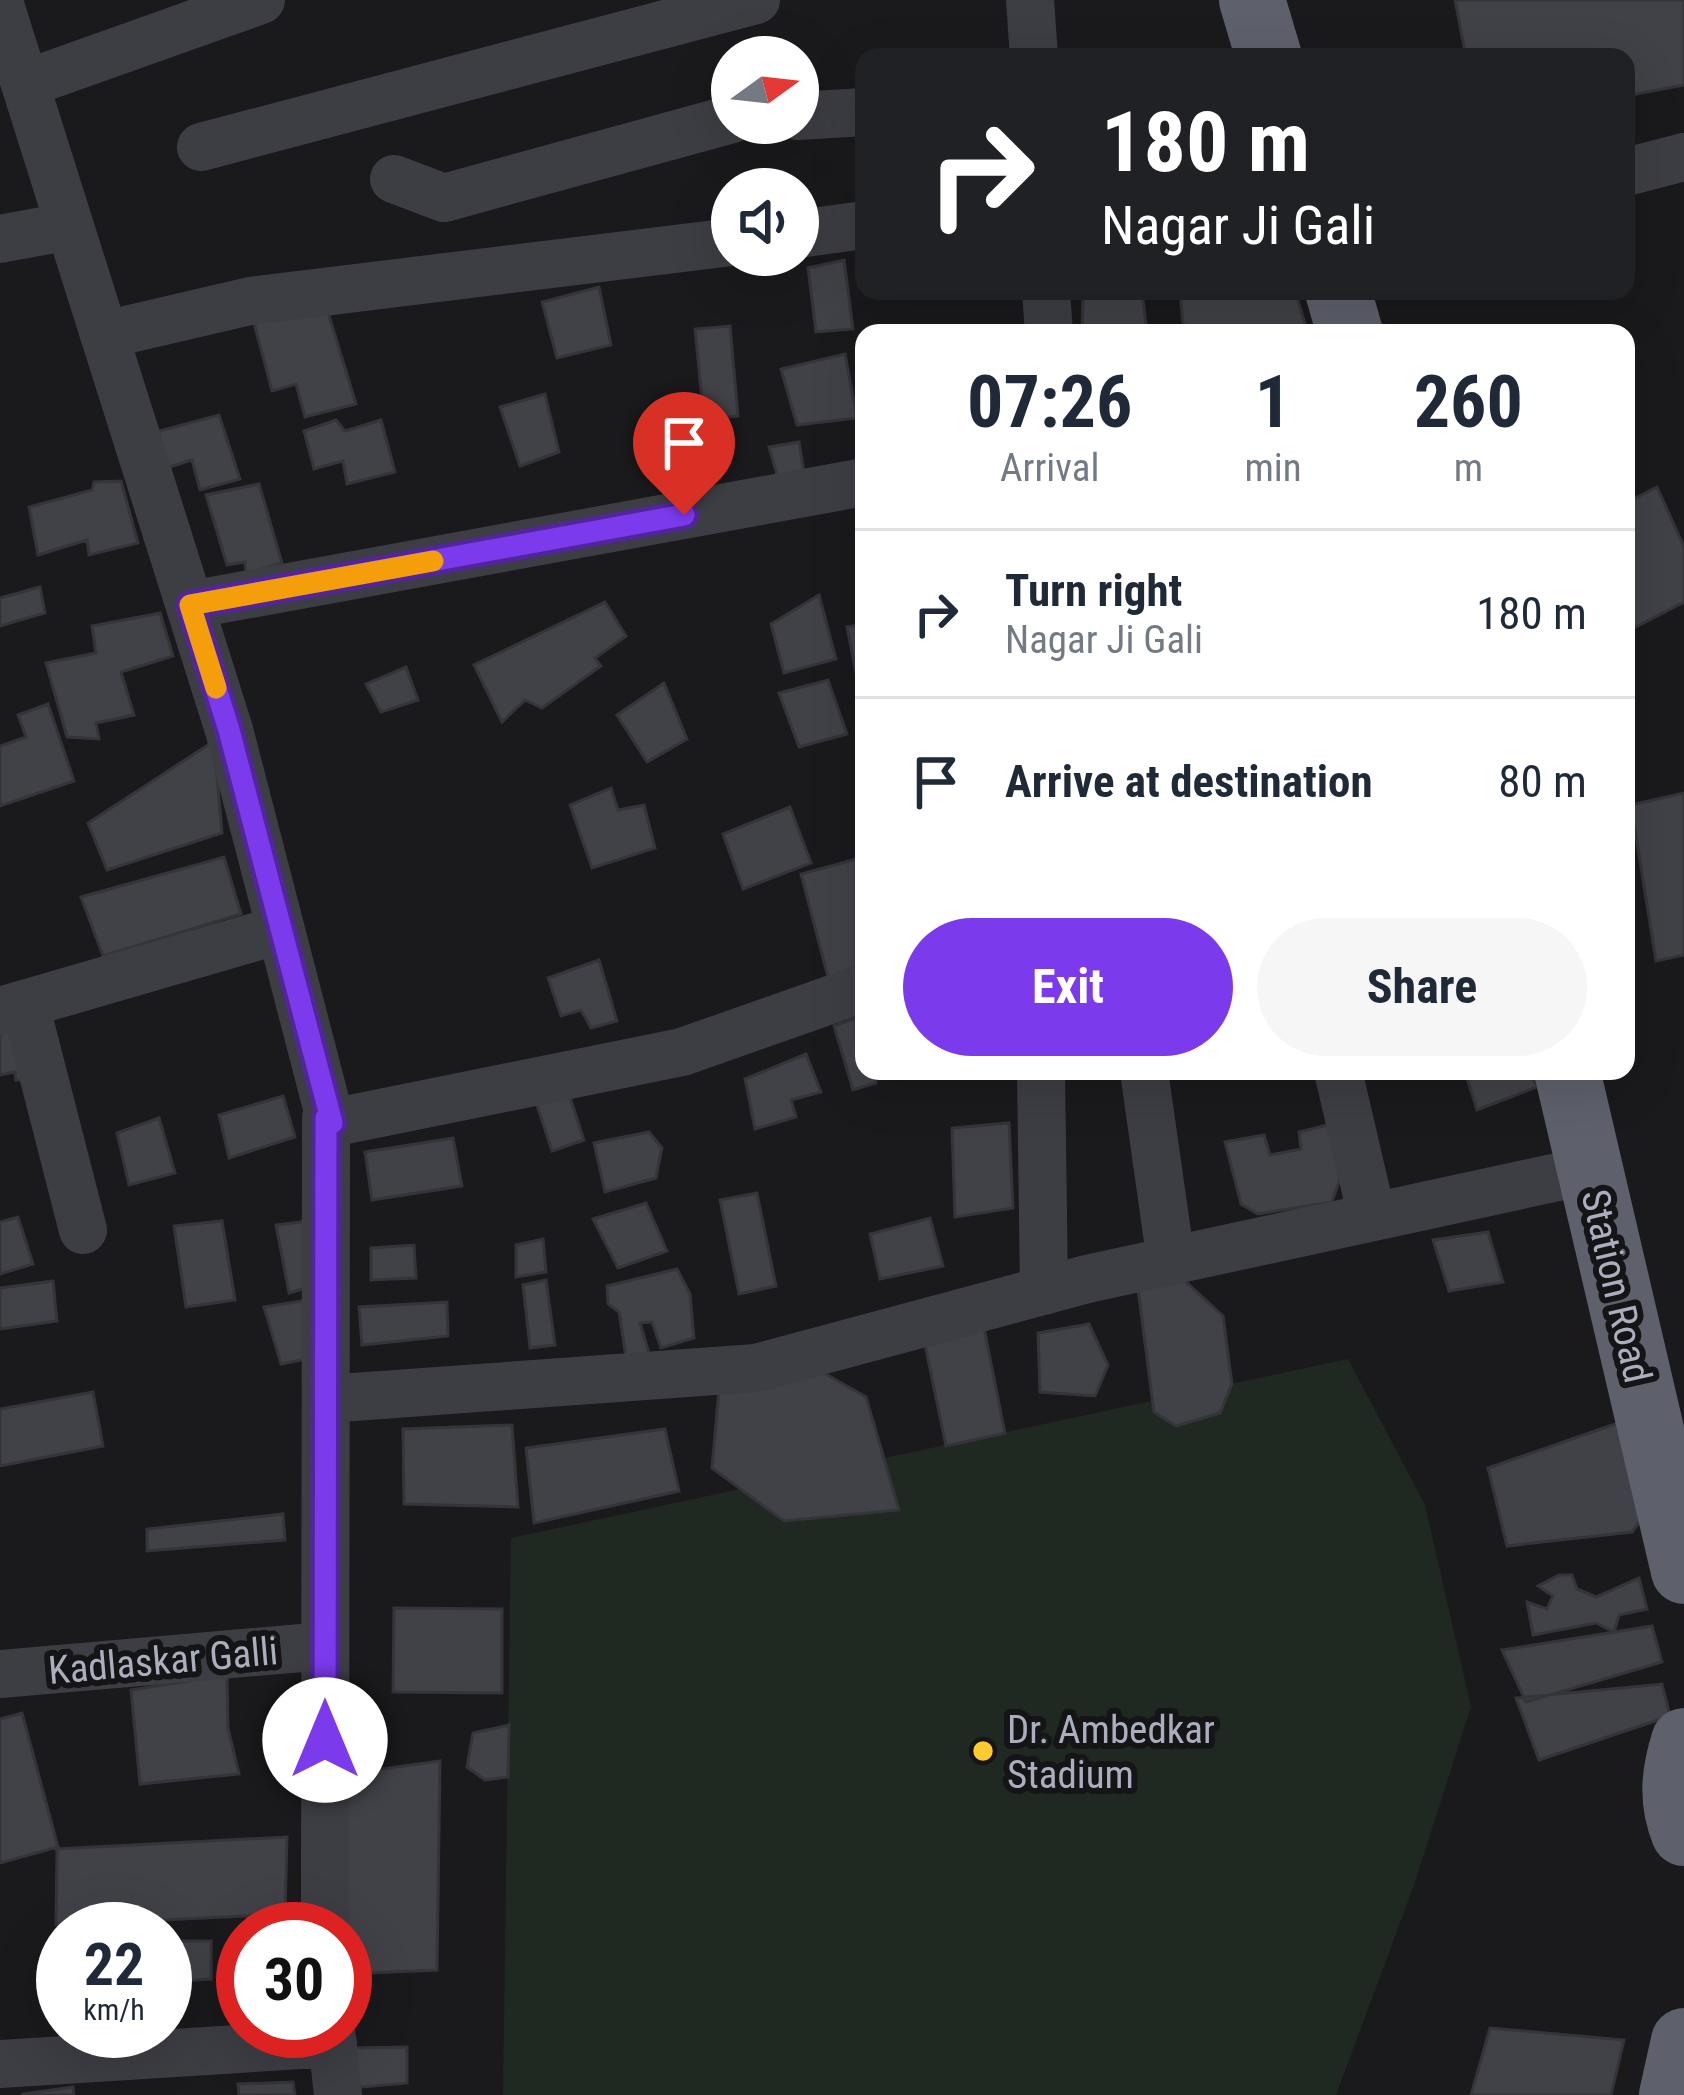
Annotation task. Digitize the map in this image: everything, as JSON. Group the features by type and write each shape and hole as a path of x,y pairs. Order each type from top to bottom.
{"highway":[{"path":"1252,0 1266,48"},
{"name":"Station Road","path":"1569,1080 1684,1571"},
{"path":"1684,1741 1675,1771 1676,1813 1684,1833"},
{"path":"1672,2095 1684,2041"}],"street":[{"path":"26,84 261,0"},
{"path":"201,147 756,0"},
{"path":"1030,0 1033,48"},
{"path":"0,5 229,730 332,1123"},
{"path":"819,115 855,113"},
{"path":"394,179 444,198 711,125"},
{"path":"1635,170 1684,157"},
{"path":"0,239 70,226"},
{"path":"819,230 855,226"},
{"path":"104,335 250,301 711,245"},
{"path":"190,605 855,484"},
{"path":"83,1230 12,1008 279,930"},
{"path":"332,1123 682,1052 855,991"},
{"path":"1041,1080 1044,1291"},
{"path":"1145,1080 1171,1261"},
{"path":"1340,1080 1372,1217"},
{"path":"325,1902 326,1118 332,1123"},
{"path":"326,1399 756,1368 1044,1291 1590,1169"},
{"name":"Kadlaskar Galli","path":"0,1674 326,1646"},
{"path":"0,2064 89,2078 216,2057"},
{"path":"334,2058 338,2095"}],"shaded area":[{"name":"Dr. Ambedkar Stadium","path":"1348,1359 1425,1505 1471,1707 1414,1885 1336,2095 503,2095 511,1538"}],"building":[{"path":"1455,0 1684,0 1684,85 1635,94 1635,48 1464,48"},
{"path":"844,260 853,329 816,332 809,276 819,276 819,266"},
{"path":"599,287 611,345 557,358 542,302"},
{"path":"1083,300 1143,300 1146,324 1082,324"},
{"path":"1181,300 1298,300 1305,324 1183,324"},
{"path":"327,309 356,404 305,417 296,384 272,391 254,323"},
{"path":"730,326 738,416 704,420 695,329"},
{"path":"845,354 855,418 797,425 781,369"},
{"path":"545,394 559,452 520,466 500,407"},
{"path":"219,415 240,479 200,490 192,460 166,468 159,431"},
{"path":"336,420 345,431 381,420 395,472 347,484 343,461 314,469 304,431"},
{"path":"799,442 805,479 780,485 769,447"},
{"path":"121,481 138,543 89,555 87,540 38,555 29,507 92,490 94,482"},
{"path":"259,484 282,563 246,574 245,562 227,565 206,495"},
{"path":"1657,487 1684,547 1684,602 1635,627 1635,498"},
{"path":"40,587 45,613 0,626 0,598"},
{"path":"819,595 836,659 784,673 771,624"},
{"path":"605,602 626,636 595,658 601,666 542,708 525,700 502,722 474,665"},
{"path":"160,613 173,656 121,672 134,715 96,723 99,739 67,737 46,663 96,653 92,626"},
{"path":"855,626 855,668 847,627"},
{"path":"406,667 418,700 381,712 366,684"},
{"path":"828,680 847,734 799,747 779,693"},
{"path":"664,683 687,739 647,762 617,715"},
{"path":"48,704 74,781 0,806 0,746 26,737 18,715"},
{"path":"214,741 222,833 107,870 88,823"},
{"path":"611,788 618,810 644,805 655,848 592,868 570,805"},
{"path":"1684,793 1684,955 1656,961 1635,804"},
{"path":"790,807 811,863 743,889 723,834"},
{"path":"224,857 241,914 103,956 81,897"},
{"path":"855,859 855,974 829,981 801,874"},
{"path":"599,960 617,1021 591,1028 581,1010 561,1016 548,978"},
{"path":"855,1018 855,1080 876,1083 853,1090 834,1026"},
{"path":"23,1028 37,1078 16,1080 15,1072 0,1075 0,1034"},
{"path":"806,1054 821,1092 791,1100 796,1117 755,1129 745,1079"},
{"path":"564,1079 584,1140 552,1151 532,1090"},
{"path":"1468,1080 1534,1080 1537,1087 1477,1110"},
{"path":"283,1096 295,1137 229,1158 219,1115"},
{"path":"159,1118 175,1173 129,1185 117,1133"},
{"path":"1009,1123 1013,1208 955,1217 952,1128"},
{"path":"1331,1124 1340,1179 1332,1202 1258,1214 1241,1204 1225,1142 1264,1135 1270,1155 1301,1149 1299,1132"},
{"path":"649,1132 662,1148 656,1178 605,1192 594,1143"},
{"path":"453,1138 462,1186 372,1200 365,1152"},
{"path":"757,1193 776,1286 739,1294 720,1200"},
{"path":"646,1203 667,1251 618,1268 593,1219"},
{"path":"18,1217 33,1264 0,1274 0,1222"},
{"path":"930,1218 943,1266 880,1279 870,1234"},
{"path":"222,1221 235,1300 186,1307 174,1226"},
{"path":"309,1221 319,1284 289,1293 276,1225"},
{"path":"1488,1232 1503,1282 1449,1291 1433,1240"},
{"path":"543,1239 546,1272 516,1277 516,1245"},
{"path":"414,1245 416,1278 371,1280 371,1248"},
{"path":"677,1269 690,1294 694,1338 661,1348 652,1322 640,1323 649,1353 626,1357 619,1312 608,1304 607,1286"},
{"path":"546,1280 555,1345 530,1348 523,1285"},
{"path":"53,1281 57,1321 0,1329 0,1288"},
{"path":"1185,1281 1223,1316 1232,1384 1220,1413 1176,1426 1154,1412 1137,1282"},
{"path":"308,1300 321,1356 281,1364 264,1307"},
{"path":"447,1302 448,1336 362,1345 359,1307"},
{"path":"1089,1324 1108,1365 1095,1396 1040,1392 1038,1333"},
{"path":"984,1328 1005,1433 946,1446 924,1340"},
{"path":"824,1373 866,1397 899,1510 784,1521 712,1468 719,1389"},
{"path":"93,1392 103,1446 0,1466 0,1409"},
{"path":"1618,1423 1649,1509 1632,1532 1507,1546 1488,1468"},
{"path":"512,1425 518,1507 404,1504 403,1429"},
{"path":"665,1429 679,1491 534,1523 526,1448"},
{"path":"283,1514 285,1540 147,1551 147,1529"},
{"path":"1559,1575 1572,1575 1577,1589 1596,1597 1639,1578 1647,1609 1619,1615 1614,1632 1596,1623 1533,1635 1527,1602 1547,1609 1553,1596 1538,1586"},
{"path":"394,1608 502,1609 502,1693 393,1692"},
{"path":"1652,1626 1662,1662 1526,1702 1502,1650"},
{"path":"227,1675 228,1728 239,1774 140,1784 131,1690"},
{"path":"1662,1684 1670,1716 1539,1760 1516,1698"},
{"path":"22,1713 58,1847 0,1863 0,1719"},
{"path":"509,1725 508,1777 485,1780 467,1767 473,1733"},
{"path":"440,1761 437,1970 372,1973 372,1902 344,1902 338,1775"},
{"path":"287,1837 285,1902 216,1902 216,1917 192,1918 192,1902 56,1902 57,1849"},
{"path":"192,1941 211,1941 211,1979 192,1980"},
{"path":"1490,2028 1624,2040 1611,2095 1471,2095"},
{"path":"407,2047 407,2083 352,2088 347,2058 372,2058 372,2048"},
{"path":"293,2082 295,2095 239,2095 238,2084"},
{"path":"73,2087 74,2095 23,2095 23,2094"}],"slow traffic":[{"path":"216,688 190,605 433,561"}],"place":[{"name":"Dr. Ambedkar Stadium","path":"983,1751"}],"route":[{"path":"325,1740 326,1118 332,1123 229,730 190,605 684,515"}]}
